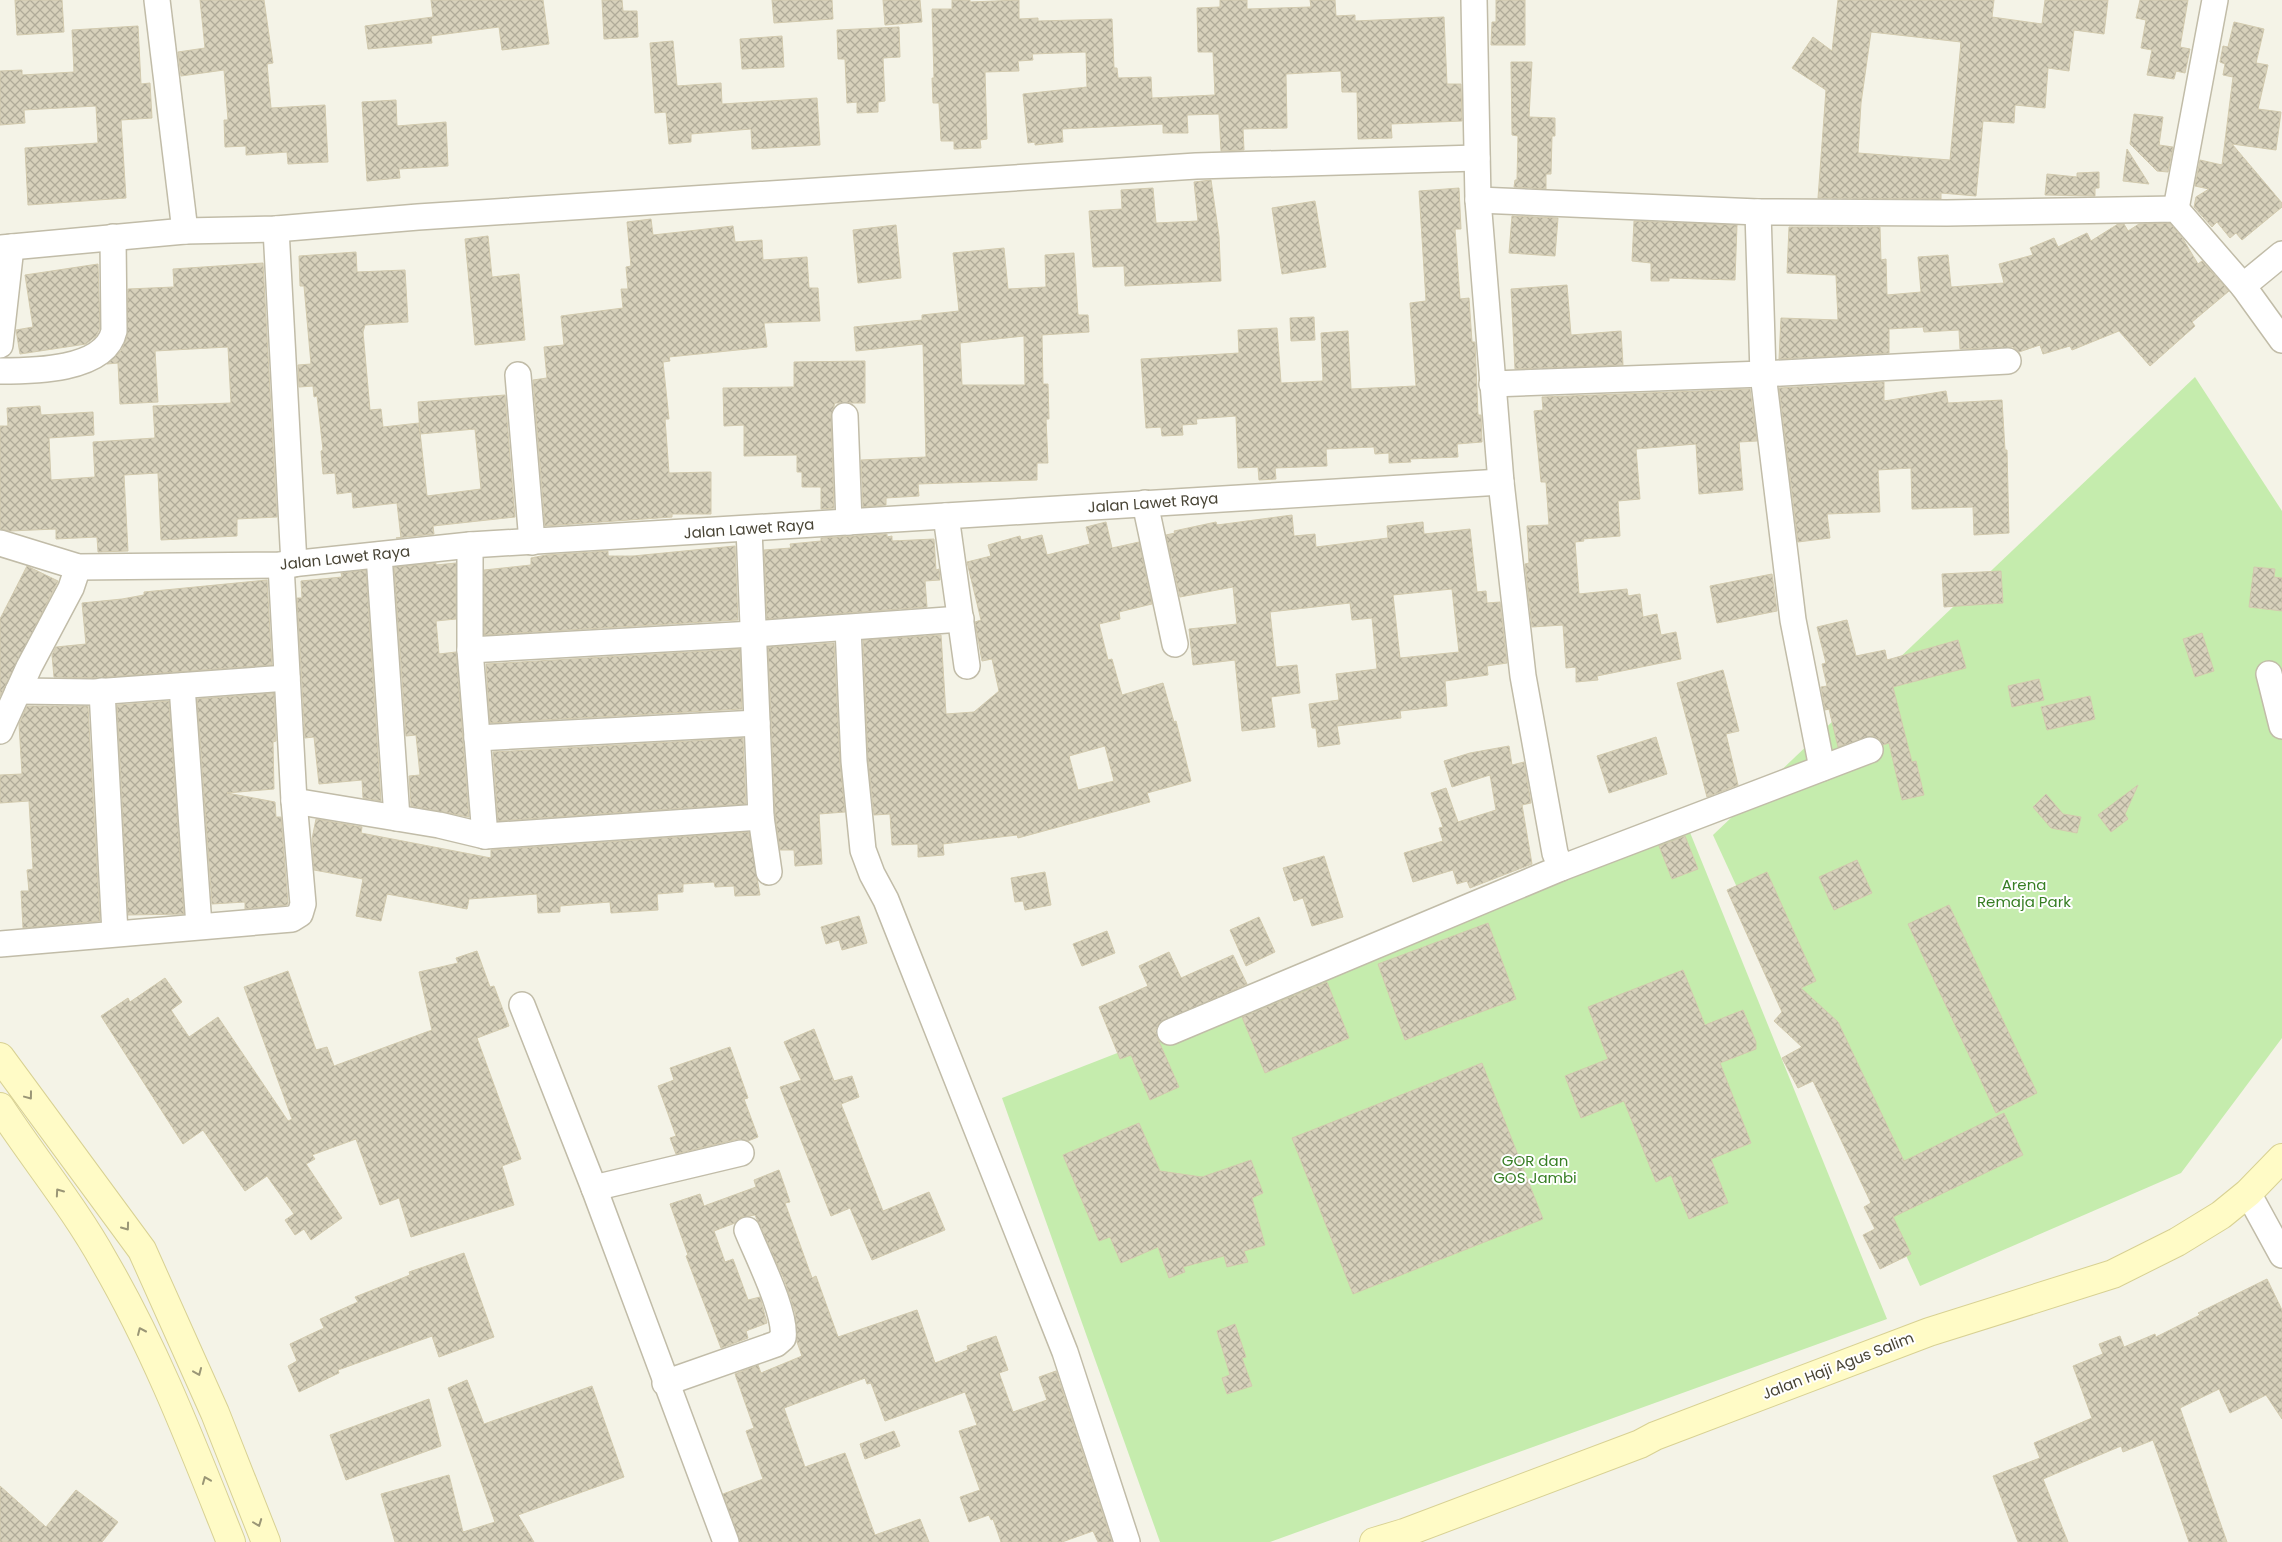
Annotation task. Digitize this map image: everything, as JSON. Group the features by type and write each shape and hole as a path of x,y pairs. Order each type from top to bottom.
{"street":[{"path":"157,0 185,231"},
{"path":"1474,0 1478,200 1501,482 1523,676 1531,727 1556,853 1561,868"},
{"path":"2176,209 2215,0"},
{"path":"0,345 5,247 185,231 276,229 428,217 1196,166 1477,158"},
{"path":"1478,200 1758,212 1947,213 2176,209 2243,286 2282,340"},
{"path":"1758,212 1763,374 1793,620 1822,768"},
{"path":"0,944 292,919 300,914 304,904 294,801 287,678 287,564 276,229"},
{"path":"0,371 40,370 82,362 108,345 114,331 114,237"},
{"path":"2243,286 2282,254"},
{"path":"1492,384 1763,374 2008,361"},
{"path":"518,375 532,542"},
{"path":"845,416 849,522"},
{"name":"Jalan Lawet Raya","path":"0,543 78,567 287,564 470,545 1501,482"},
{"path":"1145,503 1175,644"},
{"path":"946,516 967,666"},
{"path":"749,529 761,817 769,872"},
{"path":"470,545 470,650 485,836"},
{"path":"379,555 397,818"},
{"path":"0,731 18,691 71,588 78,567"},
{"path":"470,650 753,634 961,619"},
{"path":"848,628 854,761 863,850 872,874 886,900 1065,1352 1127,1542"},
{"path":"2269,674 2282,726"},
{"path":"18,691 102,691 287,678"},
{"path":"182,686 199,926"},
{"path":"102,691 115,933"},
{"path":"477,738 756,723"},
{"path":"1170,1032 1561,868 1870,750"},
{"path":"294,801 397,818 485,836 761,817"},
{"path":"522,1005 594,1188 665,1383 726,1542"},
{"path":"0,1058 142,1250 215,1413 266,1542"},
{"path":"0,1107 98,1251 133,1314 185,1428 231,1542"},
{"path":"594,1188 741,1153"},
{"name":"Jalan Haji Agus Salim","path":"1374,1542 1406,1538 1929,1332 2113,1274 2178,1242 2221,1215 2248,1193 2282,1158"},
{"path":"2248,1193 2282,1255"},
{"path":"665,1383 776,1344 783,1338 784,1331 774,1298 747,1230"}],"green space":[{"name":"Arena Remaja Park","path":"2195,377 2282,511 2282,1038 2181,1173 1920,1286 1713,835"},
{"name":"GOR dan GOS Jambi","path":"1689,830 1887,1319 1270,1542 1160,1542 1002,1098"}],"building":[{"path":"15,0 62,0 64,32 17,35"},
{"path":"200,0 264,0 273,63 267,64 271,108 325,105 328,162 288,164 287,152 246,155 246,146 225,147 224,120 228,120 224,70 181,76 178,52 205,48"},
{"path":"431,0 543,0 549,44 502,50 499,27 431,36 432,43 368,49 365,26 433,17"},
{"path":"602,0 622,0 623,11 637,11 638,37 604,39"},
{"path":"772,0 832,0 833,19 774,23"},
{"path":"883,0 920,0 922,22 885,25"},
{"path":"952,0 970,0 970,2 1019,0 1019,19 1038,18 1038,21 1112,19 1114,68 1117,68 1118,78 1151,77 1152,98 1215,95 1213,52 1198,52 1197,8 1220,7 1220,0 1247,0 1247,9 1311,7 1310,0 1335,0 1336,16 1355,15 1355,21 1444,17 1447,84 1461,84 1462,121 1391,124 1392,138 1358,139 1357,92 1342,92 1341,71 1286,74 1287,128 1243,129 1244,150 1221,151 1219,114 1187,115 1188,133 1163,133 1163,124 1062,129 1063,142 1035,145 1035,142 1028,143 1023,94 1087,87 1086,52 1032,54 1033,60 1018,61 1019,71 985,72 987,139 980,140 981,148 954,149 954,141 941,141 939,103 933,103 932,78 934,78 932,9 952,9"},
{"path":"1496,0 1525,0 1525,45 1491,45 1492,22 1496,22"},
{"path":"1838,0 1994,0 1992,17 2042,24 2045,0 2108,0 2104,34 2074,30 2069,71 2048,68 2045,108 2015,105 2014,123 1983,121 1976,196 1941,193 1941,199 1818,198 1826,90 1792,68 1813,37 1832,51","holes":["1871,32 1961,42 1950,160 1858,153 1861,103"]},
{"path":"2140,0 2188,0 2180,47 2190,49 2185,73 2176,71 2174,79 2147,75 2152,50 2141,48 2146,20 2136,18"},
{"path":"2234,22 2264,29 2256,63 2268,65 2258,109 2281,112 2276,150 2232,144 2282,203 2282,207 2242,240 2236,233 2230,238 2217,222 2212,227 2194,207 2196,197 2209,189 2195,186 2200,160 2222,165 2233,77 2223,75 2225,64 2220,62 2223,46 2228,47"},
{"path":"138,26 141,84 150,83 152,118 121,120 126,198 28,205 25,148 98,143 96,106 24,110 25,123 0,125 0,71 22,70 22,75 74,72 72,30"},
{"path":"899,27 900,57 883,58 885,101 878,102 878,112 857,113 857,102 847,103 845,59 838,59 837,30"},
{"path":"782,36 784,67 742,69 740,39"},
{"path":"673,41 677,86 721,83 722,104 817,98 820,145 752,149 751,129 691,134 691,142 669,144 666,112 655,113 650,43"},
{"path":"1511,62 1532,62 1529,117 1555,118 1555,136 1552,136 1551,174 1546,174 1546,189 1514,187 1515,180 1517,180 1518,136 1512,135"},
{"path":"396,100 397,126 446,122 448,166 399,169 400,178 367,181 362,102"},
{"path":"2134,114 2163,117 2159,145 2173,147 2168,172 2157,171 2130,144"},
{"path":"2127,149 2149,184 2123,181"},
{"path":"2099,172 2099,188 2095,188 2095,196 2045,195 2047,174 2077,177 2077,173"},
{"path":"1211,180 1219,236 1221,281 1125,286 1124,266 1093,267 1089,211 1122,209 1121,190 1153,188 1156,223 1198,221 1194,182"},
{"path":"1459,188 1461,229 1455,229 1460,299 1469,298 1472,342 1475,342 1478,415 1481,415 1482,442 1457,444 1458,457 1410,459 1411,462 1389,463 1389,453 1375,454 1374,447 1326,449 1327,466 1275,468 1276,479 1259,480 1258,467 1238,468 1236,416 1196,419 1197,424 1182,425 1183,435 1162,436 1161,427 1146,428 1141,359 1239,353 1238,330 1277,328 1281,383 1323,381 1321,333 1348,331 1351,389 1416,386 1410,303 1426,301 1419,191"},
{"path":"1315,201 1326,267 1282,274 1272,208"},
{"path":"1512,216 1558,218 1555,256 1509,253"},
{"path":"651,219 653,235 733,226 735,242 762,240 763,260 807,257 809,288 818,288 820,321 764,323 767,347 669,357 670,361 663,362 669,419 665,419 669,473 711,472 711,514 672,514 672,517 545,526 533,380 547,378 544,347 564,345 561,316 623,308 621,289 628,289 626,267 631,266 627,222"},
{"path":"1634,221 1737,225 1735,280 1669,278 1669,281 1651,281 1651,263 1632,261"},
{"path":"2170,223 2183,239 2198,264 2202,261 2229,291 2192,322 2195,326 2150,366 2119,331 2072,350 2070,346 2043,354 2040,345 2019,352 2013,347 1960,349 1959,330 1924,332 1923,327 1889,329 1889,353 1779,359 1781,318 1838,320 1836,275 1787,273 1789,227 1880,227 1881,260 1886,259 1887,295 1921,292 1918,257 1948,255 1951,287 2004,283 1999,264 2033,255 2030,248 2054,238 2058,247 2087,233 2091,241 2118,224 2124,224 2128,231 2139,224"},
{"path":"896,225 901,278 858,283 853,230"},
{"path":"488,236 492,277 519,274 525,340 475,345 465,239"},
{"path":"1004,248 1008,289 1046,287 1045,255 1074,253 1078,315 1088,315 1089,332 1042,335 1043,384 1048,384 1049,419 1046,419 1048,463 1037,463 1037,480 918,484 919,496 886,498 886,505 863,507 861,460 926,457 923,344 856,351 854,327 922,320 922,315 959,311 953,253","holes":["1024,336 1025,385 962,385 960,343"]},
{"path":"356,252 357,272 405,270 408,322 365,325 363,332 370,410 381,409 383,427 419,423 420,430 418,402 505,395 515,517 433,526 434,534 401,537 397,503 353,508 352,492 337,494 335,473 323,474 321,451 323,450 317,396 314,397 313,386 299,387 298,365 311,364 304,286 300,286 299,256","holes":["475,429 481,489 427,496 420,434"]},
{"path":"263,263 277,517 237,519 237,536 161,540 158,473 124,475 128,551 98,552 97,537 56,539 56,529 10,531 0,529 0,426 8,426 7,408 40,406 41,415 93,412 94,435 49,438 51,480 95,477 93,442 155,438 153,406 231,403 228,347 155,351 158,402 120,404 118,363 107,364 121,351 127,337 128,289 174,287 173,269"},
{"path":"98,264 100,328 96,336 86,344 20,354 16,330 33,327 25,275"},
{"path":"1567,285 1571,335 1621,331 1623,365 1515,369 1511,289"},
{"path":"1314,317 1315,340 1291,341 1290,318"},
{"path":"865,361 865,403 835,403 831,416 834,508 821,509 821,487 802,487 802,472 797,472 797,455 744,456 744,425 724,426 723,388 794,387 794,362"},
{"path":"1884,382 1884,401 1946,391 1948,403 2002,400 2005,450 2007,450 2009,533 1974,535 1973,507 1912,509 1911,468 1878,470 1880,512 1827,514 1830,538 1798,542 1779,388"},
{"path":"1750,389 1757,441 1739,442 1743,490 1699,494 1696,444 1636,449 1640,499 1618,501 1620,536 1583,539 1584,541 1575,542 1579,594 1627,589 1628,596 1640,594 1643,617 1657,614 1661,635 1676,632 1681,659 1597,676 1598,680 1576,682 1576,667 1566,668 1563,625 1532,627 1525,564 1529,563 1527,526 1549,525 1546,482 1541,482 1534,411 1543,410 1542,397"},
{"path":"1292,515 1294,536 1315,534 1316,547 1388,538 1387,526 1423,522 1424,534 1470,529 1477,592 1486,591 1487,603 1500,602 1507,663 1487,666 1488,675 1445,681 1447,706 1400,711 1401,718 1337,726 1340,744 1318,747 1316,728 1312,728 1309,704 1339,700 1336,674 1377,669 1372,618 1352,620 1350,603 1270,612 1276,667 1297,665 1300,693 1271,697 1275,727 1242,731 1235,660 1193,665 1189,629 1237,624 1233,587 1180,597 1166,535 1175,533 1174,531 1216,522 1217,525","holes":["1452,589 1459,652 1400,658 1393,595"]},
{"path":"1106,522 1112,548 1139,542 1152,604 1119,612 1120,619 1099,624 1108,660 1112,659 1122,695 1163,683 1174,722 1176,721 1191,781 1147,793 1150,802 1018,838 1017,835 943,844 944,855 918,857 918,844 892,845 890,814 874,815 868,760 863,640 941,635 946,714 974,712 999,691 992,659 982,661 975,622 981,620 967,562 991,556 988,545 1020,536 1021,540 1042,535 1047,555 1090,544 1086,527","holes":["1105,746 1114,781 1078,790 1069,756"]},
{"path":"887,534 887,537 892,536 892,541 934,539 936,570 939,569 940,580 925,581 927,607 767,619 764,550 791,548 790,544 821,541 821,538"},
{"path":"735,546 738,620 484,635 484,570 531,565 531,558 546,555 608,551 608,556 633,556"},
{"path":"436,563 436,565 456,563 456,619 436,621 439,654 456,652 469,817 411,806 409,776 420,775 416,735 406,736 394,567"},
{"path":"27,566 58,581 0,696 0,619"},
{"path":"2254,567 2275,569 2274,577 2282,578 2282,611 2249,607"},
{"path":"366,570 381,801 363,798 362,780 319,784 314,737 305,738 297,598 302,598 301,581 342,577 341,573"},
{"path":"2001,571 2003,603 1944,607 1942,574"},
{"path":"1772,574 1777,611 1717,623 1710,586"},
{"path":"267,580 272,665 94,678 54,677 52,655 56,647 86,644 82,603 122,599 144,595 144,592"},
{"path":"1847,620 1856,656 1885,650 1887,660 1958,640 1966,668 1893,687 1912,762 1916,761 1924,795 1902,800 1889,743 1883,745 1879,739 1872,736 1838,747 1829,709 1825,710 1821,687 1827,686 1822,664 1826,663 1817,627"},
{"path":"2202,633 2214,671 2195,677 2183,639"},
{"path":"834,643 840,762 845,812 819,814 822,864 795,866 794,850 780,850 775,816 768,647"},
{"path":"740,649 742,709 490,723 486,664"},
{"path":"1723,670 1739,731 1726,734 1738,785 1707,797 1677,683"},
{"path":"2039,679 2044,700 2012,707 2008,686"},
{"path":"274,693 276,741 273,742 274,789 227,793 275,802 276,817 281,817 288,903 287,905 245,909 245,902 212,904 197,699"},
{"path":"2090,696 2095,719 2047,730 2041,707"},
{"path":"169,701 184,914 128,915 117,705"},
{"path":"27,706 88,706 100,921 23,928 21,891 29,891 27,870 33,869 29,801 0,803 0,775 22,774 19,724"},
{"path":"1656,737 1667,774 1609,793 1597,756"},
{"path":"743,738 746,804 498,821 493,752"},
{"path":"1509,746 1512,765 1524,762 1531,803 1522,805 1532,864 1470,888 1467,881 1457,884 1453,870 1413,882 1404,853 1443,841 1439,828 1443,827 1431,793 1446,788 1458,822 1496,810 1490,775 1452,787 1444,761 1470,753"},
{"path":"2138,785 2125,814 2128,819 2111,832 2098,815"},
{"path":"2046,794 2063,814 2081,817 2077,833 2051,828 2033,807"},
{"path":"316,819 362,827 361,833 491,858 491,850 749,832 760,895 735,896 734,886 715,887 714,882 683,884 683,892 657,894 658,910 611,913 610,902 560,906 560,912 538,913 537,894 469,899 467,909 387,894 381,921 356,916 363,879 314,870 312,839"},
{"path":"1685,836 1698,869 1672,879 1659,846"},
{"path":"1324,856 1343,917 1312,926 1303,898 1294,901 1283,868"},
{"path":"1857,860 1872,893 1834,910 1819,877"},
{"path":"1045,872 1051,905 1025,910 1023,901 1015,902 1011,878"},
{"path":"1767,872 1816,981 1801,988 1838,1022 1904,1161 2004,1113 2023,1155 1893,1217 1911,1254 1880,1269 1863,1235 1875,1229 1864,1207 1871,1203 1813,1081 1798,1088 1782,1058 1802,1047 1774,1021 1782,1012 1727,890"},
{"path":"1949,905 2037,1093 1996,1113 1908,924"},
{"path":"859,916 867,943 842,950 839,940 826,944 821,927"},
{"path":"1259,917 1275,952 1246,966 1230,930"},
{"path":"1488,923 1516,999 1405,1040 1378,964"},
{"path":"1107,931 1115,953 1082,966 1073,944"},
{"path":"477,951 490,987 494,986 509,1026 477,1038 521,1159 502,1166 514,1205 411,1237 399,1198 380,1205 356,1139 312,1155 315,1159 306,1164 342,1218 311,1240 304,1229 295,1235 285,1220 294,1214 267,1176 245,1191 203,1130 183,1144 101,1016 128,998 130,1002 165,978 182,1002 171,1010 189,1037 218,1017 288,1121 292,1119 244,987 288,971 316,1050 327,1047 334,1066 432,1030 419,972 458,963 456,958"},
{"path":"1169,952 1181,978 1233,955 1247,984 1159,1023 1155,1031 1179,1087 1150,1100 1131,1055 1120,1059 1099,1007 1148,986 1139,966"},
{"path":"1683,970 1705,1025 1743,1010 1756,1042 1756,1049 1720,1063 1751,1143 1711,1159 1728,1203 1689,1219 1671,1175 1656,1182 1624,1101 1581,1118 1565,1076 1608,1059 1588,1007"},
{"path":"1327,982 1349,1038 1265,1073 1242,1017"},
{"path":"814,1029 834,1081 852,1076 859,1097 841,1104 883,1211 929,1192 945,1230 872,1260 850,1208 831,1216 780,1087 801,1080 784,1042"},
{"path":"730,1047 748,1098 744,1099 758,1137 748,1141 738,1139 676,1154 670,1138 676,1136 658,1086 674,1080 670,1068"},
{"path":"1482,1063 1543,1219 1353,1294 1292,1138"},
{"path":"1139,1123 1160,1171 1202,1177 1251,1160 1263,1193 1252,1198 1265,1245 1244,1251 1248,1262 1227,1267 1224,1256 1183,1267 1185,1272 1169,1278 1158,1247 1121,1263 1110,1237 1099,1241 1063,1155"},
{"path":"779,1170 790,1202 785,1203 812,1278 816,1276 838,1337 917,1310 935,1363 968,1350 967,1346 996,1336 1008,1370 999,1373 1013,1412 1047,1400 1039,1377 1056,1371 1112,1542 1098,1542 1093,1531 1062,1542 1001,1542 993,1519 991,1520 989,1515 969,1522 960,1497 980,1490 959,1431 977,1425 965,1392 885,1421 871,1383 867,1384 865,1378 784,1408 805,1467 845,1453 875,1535 920,1519 929,1542 740,1542 723,1494 763,1479 746,1431 754,1428 735,1374 758,1365 761,1373 802,1356 797,1342 795,1312 784,1279 755,1215 741,1217 735,1223 714,1231 725,1262 733,1259 748,1300 760,1297 767,1323 746,1331 748,1338 721,1348 686,1256 688,1255 670,1204 700,1194 704,1206 756,1187 754,1180"},
{"path":"464,1253 494,1337 439,1357 432,1336 338,1370 339,1373 299,1392 288,1366 297,1361 290,1344 324,1328 320,1319 358,1302 355,1297 410,1275 409,1272"},
{"path":"2267,1279 2282,1310 2282,1419 2266,1395 2230,1413 2219,1389 2180,1408 2227,1542 2189,1542 2153,1440 2123,1452 2121,1446 2043,1479 2068,1542 2018,1542 1993,1476 2040,1458 2034,1443 2092,1418 2073,1366 2103,1354 2099,1344 2120,1336 2124,1347 2155,1334 2156,1337 2200,1315 2198,1313"},
{"path":"1235,1324 1246,1357 1242,1358 1252,1386 1227,1394 1222,1378 1230,1375 1217,1331"},
{"path":"467,1380 484,1424 592,1386 624,1477 518,1515 534,1542 395,1542 381,1494 449,1475 463,1532 495,1522 448,1388"},
{"path":"429,1399 441,1446 346,1480 330,1435"},
{"path":"894,1431 900,1446 865,1459 860,1444"},
{"path":"0,1486 46,1527 76,1490 118,1522 102,1542 0,1542"}]}
